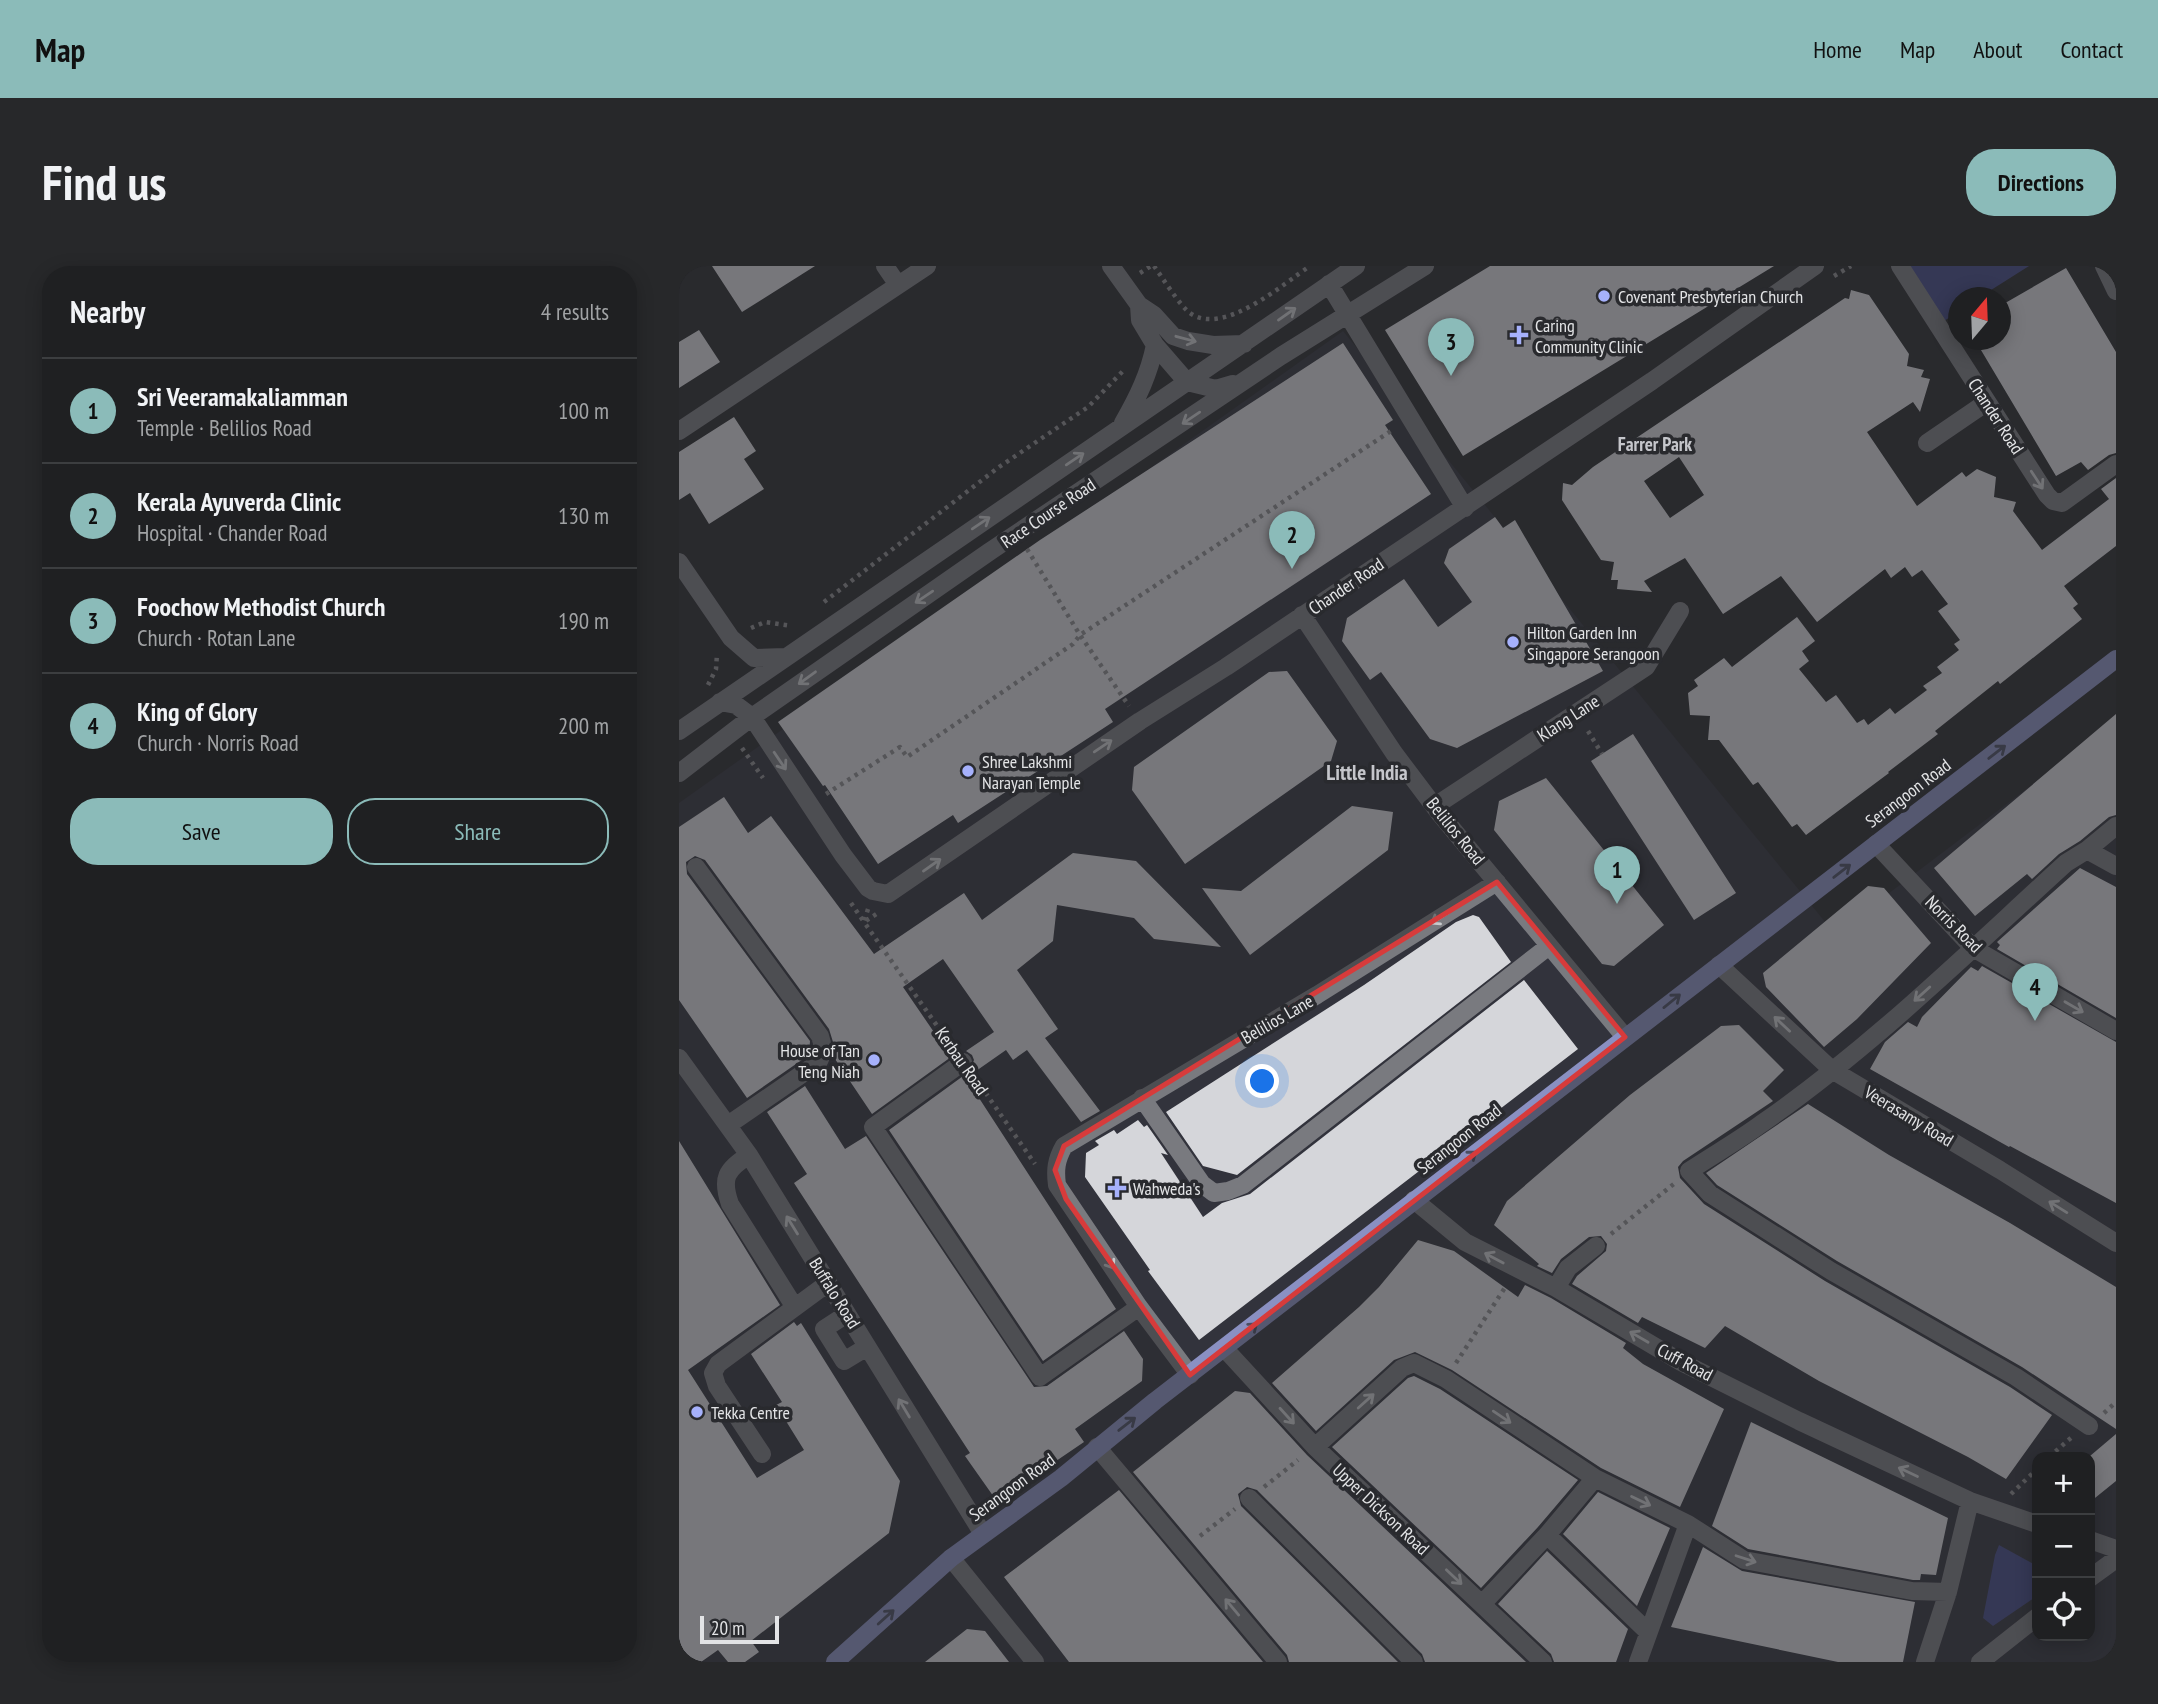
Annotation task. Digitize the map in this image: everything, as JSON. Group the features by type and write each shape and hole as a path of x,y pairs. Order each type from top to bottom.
{"main road":[{"name":"Serangoon Road","path":"835,1662 951,1558 1061,1478 1414,1200 2116,659"}],"street":[{"path":"885,266 898,285"},
{"path":"679,431 927,266"},
{"path":"1111,266 1139,305 1154,315 1173,335 1188,341 1213,345 1244,344"},
{"name":"Race Course Road","path":"679,731 1356,266"},
{"name":"Race Course Road","path":"679,774 752,717 862,639 1281,356 1425,266"},
{"name":"Chander Road","path":"873,891 882,894 893,892 1140,722 1653,381 1815,266"},
{"name":"Chander Road","path":"1900,266 2053,501 2062,503 2116,464"},
{"path":"2109,270 2116,291"},
{"path":"1329,284 1465,508"},
{"path":"1139,305 1140,320 1155,345 1187,382 1216,388 1247,380"},
{"path":"1120,429 1142,390 1155,345"},
{"path":"1927,443 1987,402"},
{"path":"679,562 731,638 754,658 785,657"},
{"name":"Klang Lane","path":"1435,806 1646,667 1680,611"},
{"name":"Belilios Road","path":"1302,615 1394,753 1625,1037"},
{"path":"720,702 737,705 752,717 843,855 873,891"},
{"path":"2089,1426 2016,1377 1831,1271 1710,1194 1689,1171 1762,1124 1832,1070 1902,1012 2066,863 2116,826"},
{"name":"Norris Road","path":"1876,844 1973,948 2116,1031"},
{"path":"2087,850 2116,866"},
{"path":"696,867 823,1043 818,1063 728,1125"},
{"name":"Belilios Lane","path":"1058,1157 1064,1146 1317,995 1497,881"},
{"path":"1142,1098 1202,1184 1215,1193 1228,1191 1243,1185 1549,946"},
{"name":"Veerasamy Road","path":"1719,965 1832,1070 2116,1243"},
{"name":"Buffalo Road","path":"679,1058 749,1155 983,1534"},
{"path":"963,1062 873,1127 1040,1377 1139,1307"},
{"path":"749,1155 736,1163 726,1177 724,1187 730,1205 794,1306"},
{"path":"1058,1157 1055,1170 1057,1185 1139,1307 1190,1375"},
{"name":"Cuff Road","path":"1414,1200 1465,1242 1556,1288 1681,1362 1970,1501 2032,1522"},
{"path":"1556,1288 1569,1268 1596,1246"},
{"path":"762,1454 717,1386 713,1373 718,1364 828,1283"},
{"path":"847,1314 824,1329 844,1361 867,1347"},
{"name":"Upper Dickson Road","path":"1225,1349 1315,1447 1543,1662"},
{"path":"1315,1447 1402,1368 1413,1363 1446,1379 1595,1478 1688,1524 1744,1560 1912,1591 1948,1592"},
{"path":"1097,1447 1278,1662"},
{"path":"1483,1604 1595,1478"},
{"path":"1249,1498 1414,1662"},
{"path":"1925,1662 1948,1592 1970,1501"},
{"path":"1638,1662 1688,1524"},
{"path":"1547,1535 1648,1632"},
{"path":"2095,1542 2116,1549"},
{"path":"951,1558 1035,1662"},
{"path":"2095,1574 2116,1559"},
{"path":"1980,1662 2032,1621"}],"path":[{"path":"1154,266 1190,313 1209,320 1227,318 1244,310 1310,266"},
{"path":"814,610 999,467 1088,407 1113,384"},
{"path":"810,804 900,747 907,757 1073,645 1080,635 1409,418"},
{"path":"1014,536 1023,543 1080,635 1140,722"},
{"path":"792,627 803,619"},
{"name":"Kerbau Road","path":"873,891 864,922 1038,1168 1058,1157"},
{"path":"1596,1246 1689,1171"},
{"path":"1468,1344 1496,1301"},
{"path":"2054,1452 2065,1442"},
{"path":"1183,1550 1315,1447"},
{"path":"2014,1491 2032,1473"}],"highlighted area":[{"path":"1497,882 1625,1037 1190,1375 1066,1199 1055,1170 1064,1146"}],"shaded area":[{"path":"1908,266 2029,266 1996,287 1948,287 1948,318 1944,321"},
{"name":"Little India","path":"1343,331 1835,934 2116,721 2116,1662 679,1662 679,803"},
{"path":"1999,1545 2032,1563 2032,1599 1993,1626 1983,1618"}],"building":[{"path":"712,266 815,266 742,312"},
{"path":"1490,266 1774,266 1463,456 1385,330"},
{"path":"2066,268 2116,352 2116,453 2088,470 2081,462 2056,476 1981,350 2011,350 2011,300"},
{"path":"1851,290 1869,295 1909,354 1907,366 1924,370 1921,377 1930,379 1920,412 1913,402 1867,432 1917,506 1962,472 1966,477 1977,469 1996,477 1994,497 2016,502 2013,511 2042,550 2109,499 2101,489 2116,478 2116,546 2064,586 2078,604 2073,608 2082,619 2000,684 1998,681 1935,731 1938,734 1806,835 1797,824 1792,827 1758,782 1753,785 1719,740 1708,740 1710,716 1690,715 1688,693 1698,686 1694,680 1724,658 1732,667 1797,617 1815,641 1802,651 1809,661 1799,669 1826,702 1836,695 1857,723 1864,719 1868,725 1890,708 1895,714 1927,690 1923,686 1942,673 1937,667 1959,650 1954,644 1960,640 1938,611 1948,604 1922,570 1912,577 1905,567 1891,578 1885,569 1817,622 1781,576 1723,614 1685,558 1644,581 1652,592 1617,589 1618,580 1611,580 1614,562 1601,560 1562,500 1563,483 1572,485 1593,467 1845,298 1849,299","holes":["1679,457 1704,495 1670,518 1644,481"]},
{"path":"699,330 720,362 679,388 679,342"},
{"path":"1343,343 1393,420 1385,425 1431,494 1105,709 1113,722 958,823 953,815 878,864 825,785 823,786 778,722 1040,540"},
{"path":"734,417 756,451 744,459 764,489 709,524 690,493 679,500 679,452"},
{"name":"Hilton Garden Inn Singapore Serangoon","path":"1495,517 1503,528 1515,520 1603,671 1457,748 1430,739 1381,672 1370,680 1342,641 1347,618 1404,579 1438,627 1472,602 1444,563 1449,549"},
{"path":"1287,671 1337,741 1331,761 1185,864 1132,790 1134,767 1269,672"},
{"path":"2116,714 2116,815 2109,817 2059,854 2032,879 2027,874 1975,916 1934,868"},
{"path":"1633,734 1736,893 1694,920 1591,761"},
{"path":"1546,778 1664,925 1614,966 1602,964 1494,830 1499,801"},
{"path":"724,797 748,833 771,816 874,954 964,893 982,920 1073,853 1136,861 1221,947 1154,939 1134,918 1057,905 1053,941 1017,970 1058,1029 1045,1038 1100,1111 1081,1122 1027,1050 1013,1060 1006,1050 966,1078 1116,1309 1043,1361 889,1130 970,1071 974,1060 966,1051 994,1032 943,959 903,987 951,1057 872,1114 833,1056 829,1029 705,860 695,856 686,862 687,874 810,1041 809,1055 747,1098 679,1000 679,827"},
{"path":"1352,806 1393,812 1388,850 1250,955 1202,888 1241,891"},
{"path":"2080,868 2116,887 2116,1018 1997,949 2000,945 1997,942"},
{"path":"1868,886 1884,888 1931,943 1857,1019 1824,1047 1766,987 1763,973"},
{"path":"1473,915 1479,917 1511,962 1237,1175 1203,1166 1166,1112 1364,985 1456,922"},
{"path":"1982,966 2116,1042 2116,1203 1870,1069 1885,1042 1908,1022 1917,1027 1922,1017 1971,967 1978,971"},
{"path":"1524,980 1578,1049 1199,1340 1148,1271 1150,1270 1085,1177 1086,1153 1099,1145 1095,1141 1114,1130 1117,1134 1138,1120 1144,1127 1147,1125 1168,1155 1161,1153 1203,1217 1222,1203 1250,1194"},
{"path":"1739,1025 1784,1070 1763,1091 1773,1101 1683,1161 1678,1167 1680,1178 1704,1204 1825,1281 2010,1387 2052,1415 2006,1479 1819,1381 1725,1326 1705,1348 1642,1317 1638,1323 1572,1284 1577,1276 1606,1251 1607,1244 1601,1236 1589,1237 1561,1259 1552,1273 1537,1266 1539,1264 1494,1225 1507,1201 1630,1095 1721,1026"},
{"path":"805,1086 845,1149 866,1136 1034,1387 1047,1386 1124,1331 1143,1359 1142,1381 1075,1429 1084,1442 996,1500 965,1456 970,1453 794,1183 807,1174 767,1112"},
{"path":"1808,1104 1889,1155 2116,1287 2116,1429 2022,1367 1837,1261 1717,1185 1706,1173"},
{"path":"679,1141 780,1305 688,1370 757,1478 804,1450 776,1405 782,1402 751,1354 794,1322 797,1326 801,1323 900,1481 889,1533 751,1641 759,1652 745,1662 728,1662 718,1650 701,1662 679,1662"},
{"path":"1418,1240 1454,1251 1518,1297 1525,1285 1551,1298 1626,1343 1623,1348 1643,1364 1724,1409 1680,1507 1601,1468 1452,1370 1415,1352 1394,1360 1316,1431 1272,1383 1359,1307"},
{"path":"1414,1376 1440,1389 1578,1480 1481,1588 1332,1447 1408,1378"},
{"path":"1235,1391 1250,1393 1307,1455 1526,1662 1425,1662 1422,1654 1257,1490 1247,1487 1238,1494 1241,1506 1398,1662 1289,1662 1287,1655 1133,1472"},
{"path":"1751,1422 1948,1518 1936,1575 1921,1574 1920,1580 1913,1580 1748,1549 1712,1526"},
{"path":"2116,1434 2116,1481 2095,1498 2095,1452"},
{"path":"1119,1490 1263,1662 1069,1662 1004,1577"},
{"path":"1598,1492 1670,1528 1637,1606 1563,1534"},
{"path":"1703,1547 1742,1571 1915,1602 1903,1662 1838,1662 1671,1627"},
{"path":"1547,1551 1628,1629 1616,1662 1554,1662 1551,1654 1498,1604"},
{"path":"967,1629 985,1631 1009,1662 925,1662"}],"place":[{"name":"Covenant Presbyterian Church","path":"1604,296"},
{"name":"Caring Community Clinic","path":"1519,335"},
{"name":"Foochow Methodist Church","path":"1451,376"},
{"name":"Kerala Ayuverda Clinic","path":"1292,569"},
{"name":"Hilton Garden Inn Singapore Serangoon","path":"1513,642"},
{"name":"Shree Lakshmi Narayan Temple","path":"968,771"},
{"name":"Sri Veeramakaliamman","path":"1617,904"},
{"name":"King of Glory","path":"2035,1021"},
{"name":"House of Tan Teng Niah","path":"874,1060"},
{"name":"Wahweda's","path":"1117,1188"},
{"name":"Tekka Centre","path":"697,1412"}],"district":[{"name":"Farrer Park","path":"1655,444"},
{"name":"Little India","path":"1367,772"}]}
